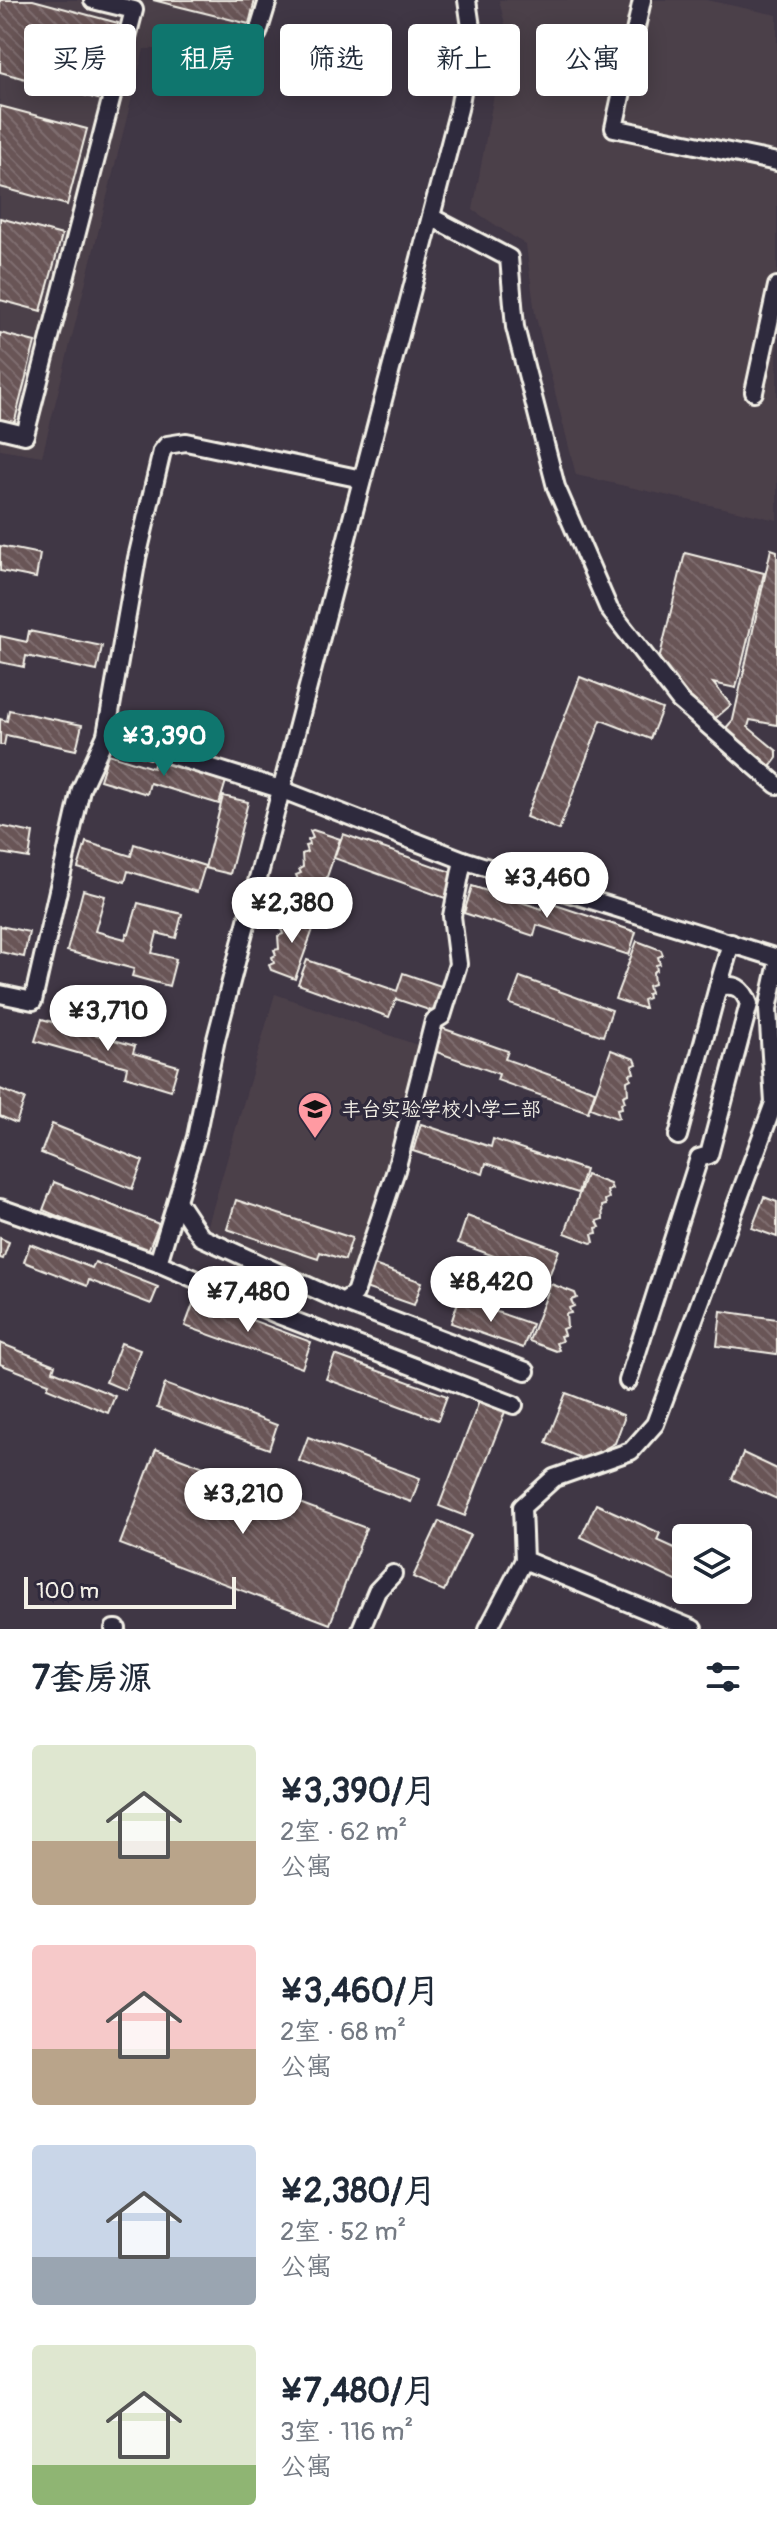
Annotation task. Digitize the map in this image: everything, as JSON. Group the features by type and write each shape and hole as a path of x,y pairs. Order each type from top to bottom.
{"street":[{"path":"0,429 25,435 134,10 93,0"},
{"path":"261,24 268,0"},
{"path":"158,1263 196,1137 216,1039 459,109 472,34 467,0"},
{"path":"642,0 614,128 777,162"},
{"path":"431,217 509,258 515,327 556,487 609,609 680,701 777,785"},
{"path":"754,392 777,286"},
{"path":"0,994 33,1001 81,789 106,735 151,489 162,451 167,445 186,442 362,479"},
{"path":"106,735 280,789 463,860 777,958"},
{"path":"343,1302 355,1293 396,1170 434,1021 442,1016 458,964 452,916 463,860"},
{"path":"678,1136 731,943"},
{"path":"488,1629 524,1560 522,1507 554,1478 631,1451 655,1424 774,1103 768,1009 777,967"},
{"path":"628,1381 699,1158 709,1155 749,1004 739,987 729,984 718,987"},
{"path":"177,1201 201,1237 343,1302 526,1371"},
{"path":"0,1208 158,1263 276,1314 514,1405"},
{"path":"524,1560 693,1629"},
{"path":"361,1629 377,1591 393,1574"}],"shaded area":[{"path":"0,0 273,0 264,31 264,24 152,24 152,49 144,49 136,81 136,24 24,24 24,96 132,96 42,456 0,449"},
{"path":"499,0 706,0 777,15 777,520 576,475 535,313 526,245 473,210 494,96 520,96 520,24 505,24"},
{"name":"丰台实验学校小学二部","path":"275,994 425,1048 351,1288 338,1294 289,1267 253,1256 206,1232"}],"building":[{"path":"0,0 33,0 118,23 24,24 24,79 0,72"},
{"path":"153,0 255,0 249,24"},
{"path":"0,106 87,129 67,205 0,187"},
{"path":"0,218 62,235 41,311 0,300"},
{"path":"0,333 35,342 14,424 0,420"},
{"path":"0,546 40,554 36,578 0,571"},
{"path":"771,549 777,551 777,725 750,720 748,727 777,751 777,758 770,767 725,729 733,720"},
{"path":"685,553 764,573 736,688 713,683 731,705 710,723 659,660"},
{"path":"29,631 102,646 97,671 26,656 24,667 0,662 0,636 27,642"},
{"path":"580,677 662,709 650,739 601,720 559,830 526,817"},
{"path":"9,710 82,725 76,750 6,735 4,745 0,745 0,719 7,721"},
{"path":"108,754 153,768 156,757 227,778 219,804 150,783 147,794 100,780"},
{"path":"223,796 248,802 230,874 205,868"},
{"path":"0,826 33,833 29,858 0,853"},
{"path":"310,831 340,839 320,897 295,889 293,884 299,882 296,875 301,873 302,854 307,852 305,846 313,838"},
{"path":"343,834 454,873 445,898 334,858"},
{"path":"86,842 131,856 134,844 205,866 197,892 128,871 125,882 78,868"},
{"path":"472,886 542,909 544,901 636,932 629,955 537,925 534,936 464,913"},
{"path":"83,890 105,896 95,931 125,939 138,903 182,914 176,938 157,933 152,953 176,959 169,986 132,976 134,969 67,951"},
{"path":"289,911 316,921 295,979 271,970 269,965 274,963 274,950 279,949 278,936 283,934 281,928 285,926 283,922 289,920 286,913"},
{"path":"0,926 29,932 24,957 0,952"},
{"path":"637,941 661,950 663,955 658,957 660,964 653,972 654,984 648,986 648,998 643,1000 645,1008 615,999"},
{"path":"307,960 397,991 403,973 447,988 438,1013 396,999 389,1017 298,984"},
{"path":"520,977 612,1010 603,1036 510,1004"},
{"path":"42,1019 135,1046 133,1053 178,1066 171,1090 125,1076 127,1067 35,1041"},
{"path":"436,1026 508,1051 505,1059 595,1091 588,1112 497,1080 499,1074 428,1049"},
{"path":"611,1050 635,1059 637,1064 632,1066 634,1073 627,1081 628,1094 623,1096 625,1102 621,1103 622,1108 617,1109 619,1117 616,1118 590,1108"},
{"path":"0,1089 25,1099 16,1123 0,1116"},
{"path":"52,1124 143,1161 132,1189 41,1153"},
{"path":"421,1124 491,1147 493,1139 585,1170 578,1193 486,1163 483,1174 413,1151"},
{"path":"586,1175 610,1184 612,1189 607,1191 609,1198 602,1206 603,1219 597,1221 600,1227 596,1228 597,1233 592,1234 594,1242 591,1243 565,1233"},
{"path":"54,1182 159,1224 147,1253 43,1210"},
{"path":"764,1197 777,1202 777,1237 752,1228"},
{"path":"236,1200 352,1238 345,1260 320,1252 318,1259 227,1229"},
{"path":"467,1216 559,1250 549,1276 458,1243"},
{"path":"0,1238 9,1242 3,1259 0,1258"},
{"path":"30,1244 92,1268 95,1262 158,1287 151,1304 89,1280 87,1286 24,1262"},
{"path":"374,1265 422,1282 414,1305 365,1288"},
{"path":"551,1284 575,1293 577,1298 571,1300 574,1306 569,1308 571,1313 566,1314 567,1327 562,1329 564,1335 560,1336 562,1341 556,1343 559,1350 556,1351 529,1341"},
{"path":"195,1299 311,1342 302,1368 185,1326"},
{"path":"459,1299 532,1324 523,1348 451,1323"},
{"path":"721,1311 777,1319 777,1354 717,1346"},
{"path":"0,1343 55,1365 53,1371 115,1396 108,1413 47,1388 49,1383 0,1364"},
{"path":"121,1343 140,1350 125,1390 106,1382"},
{"path":"335,1355 447,1396 438,1420 326,1379"},
{"path":"165,1384 277,1425 269,1449 157,1408"},
{"path":"566,1393 623,1415 615,1443 585,1460 546,1443"},
{"path":"480,1399 506,1409 465,1516 439,1506"},
{"path":"308,1437 420,1478 411,1502 299,1461"},
{"path":"156,1449 366,1528 330,1624 120,1544"},
{"path":"743,1453 777,1469 777,1499 732,1479"},
{"path":"596,1504 660,1533 657,1540 672,1547 672,1579 581,1537"},
{"path":"439,1521 470,1535 444,1591 413,1577"}],"place":[{"name":"丰台实验学校小学二部","path":"315,1140"}]}
